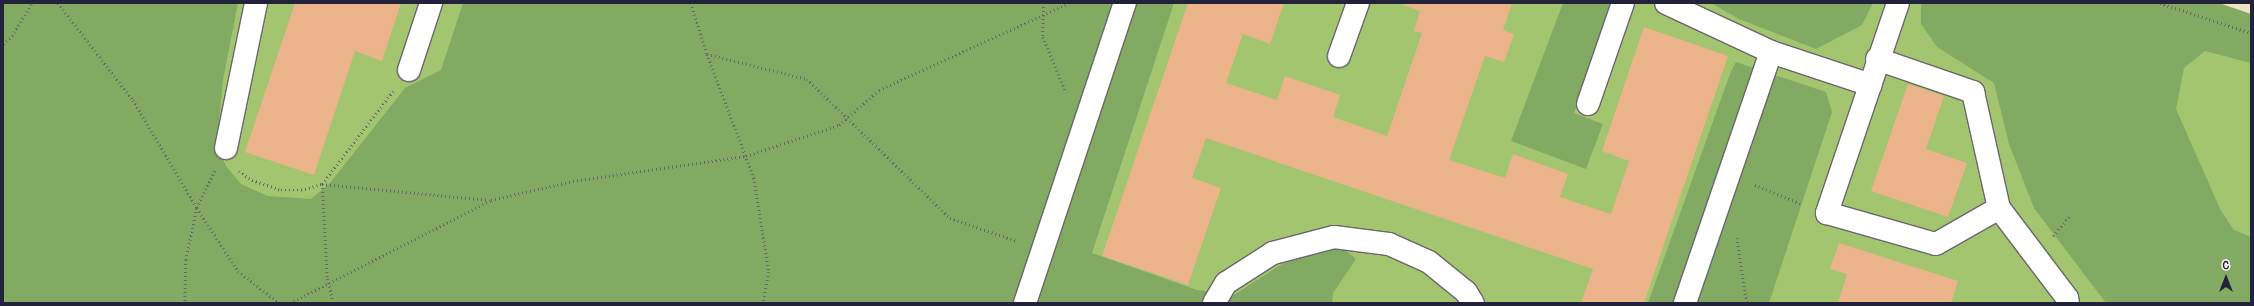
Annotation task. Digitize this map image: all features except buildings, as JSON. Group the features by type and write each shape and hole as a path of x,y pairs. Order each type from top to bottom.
{"lane":[{"path":"226,148 256,3"},
{"path":"409,70 431,3"},
{"path":"1031,301 1042,250 1125,3"},
{"path":"1339,56 1358,3"},
{"path":"1588,104 1623,3"},
{"path":"1666,3 1771,52 1870,85"},
{"path":"1898,3 1827,213 1936,244 1999,208"},
{"path":"1684,303 1771,52"},
{"path":"1878,59 1973,92 1999,208 2068,303"},
{"path":"1214,303 1226,283 1273,253 1334,237 1389,244 1429,262 1466,292 1473,303"}],"path":[{"path":"3,44 12,36 32,3"},
{"path":"58,3 133,100 197,208 238,271 279,303"},
{"path":"691,3 707,54 754,178 769,272 763,303"},
{"path":"1044,3 1043,37 1082,131"},
{"path":"290,303 491,200 573,181 746,156 839,125 879,90 1069,3"},
{"path":"2160,3 2251,33"},
{"path":"707,54 807,79 950,218 1042,250"},
{"path":"333,303 328,283 322,184 409,70"},
{"path":"185,303 186,260 197,208 226,148"},
{"path":"226,148 237,168 252,180 281,190 301,190 322,184 491,200"},
{"path":"1729,176 1827,213"}],"green space":[{"path":"3,3 2192,3 2251,23 2251,303 3,303"},
{"path":"3,3 238,3 223,80 217,144 226,166 241,184 268,196 311,199 330,183 405,88 441,70 463,3 1174,3 1092,253 1197,290 1234,295 1291,258 1338,244 1356,259 1333,293 1332,303 3,303"},
{"path":"1563,3 1616,3 1574,113 1603,124 1586,169 1511,141"},
{"path":"1711,3 1873,3 1862,25 1816,49 1739,19"},
{"path":"1921,3 2219,3 2251,14 2251,63 2205,51 2184,68 2176,109 2221,211 2234,230 2251,237 2251,303 2106,303 2034,208 2009,144 1994,83 1937,47 1921,24"},
{"path":"1736,62 1826,92 1832,112 1769,303 1648,303 1731,71"}]}
